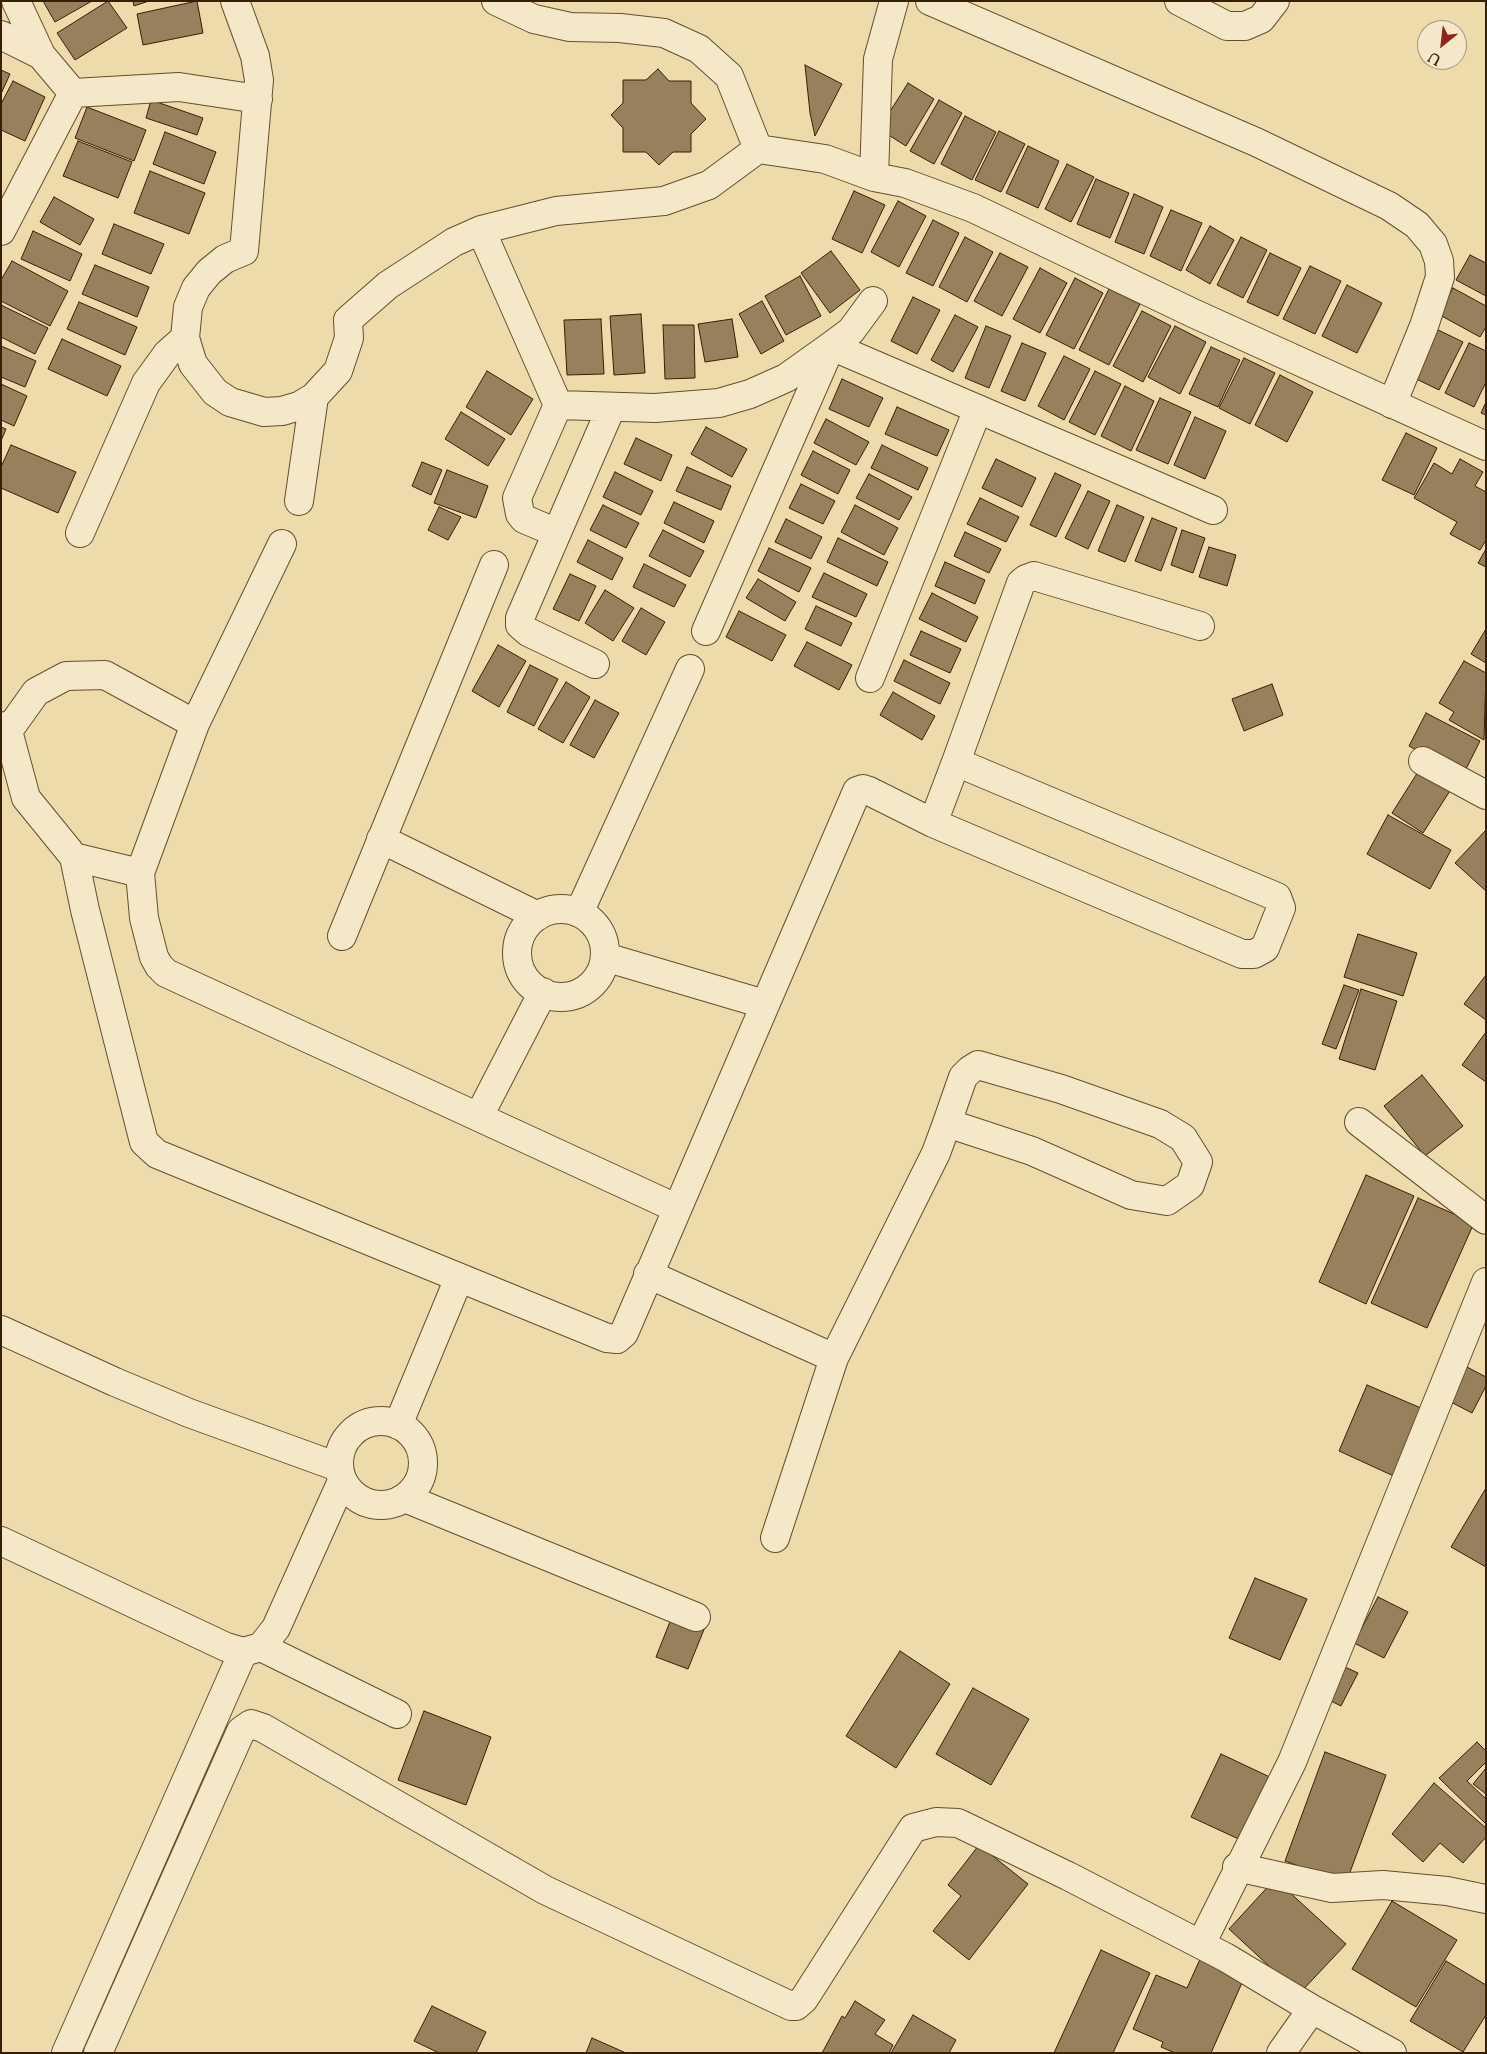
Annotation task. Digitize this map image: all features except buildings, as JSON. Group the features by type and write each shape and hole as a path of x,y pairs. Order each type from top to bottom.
{"street":[{"path":"16,1 41,55 72,93"},
{"path":"235,1 254,56 259,80 244,251 225,259 209,272 196,288 188,307 185,338 193,364 202,379 230,402 264,412 298,406 314,397 338,371 349,338 348,320 388,285 454,242 481,230 556,211 664,201 709,185 758,149 825,159 874,177 905,183 973,208 1195,314 1486,446"},
{"path":"496,1 534,19 570,27 620,28 664,33 699,49 730,76 758,149"},
{"path":"874,177 878,60 894,1"},
{"path":"930,1 1256,142 1389,206 1417,225 1433,244 1440,261 1440,277 1424,326 1392,404"},
{"path":"1179,1 1226,26 1245,26 1261,19 1275,1"},
{"path":"1,35 41,55"},
{"path":"72,93 179,87 258,99"},
{"path":"1,231 72,93"},
{"path":"481,230 558,405 517,498 520,514 524,519 555,532"},
{"path":"558,405 654,408 727,401 750,394 786,378 851,331 873,301"},
{"path":"80,533 146,383 167,354 185,338"},
{"path":"831,346 1213,510"},
{"path":"706,631 831,346"},
{"path":"299,501 314,397"},
{"path":"595,664 528,632 520,625 520,618 555,532 611,408"},
{"path":"870,678 978,408"},
{"path":"282,544 195,724 140,873 144,918 154,957 159,966 166,973 676,1208"},
{"path":"342,936 494,565"},
{"path":"933,823 1021,584 1026,579 1034,576 1200,626"},
{"path":"579,913 690,669"},
{"path":"195,724 105,675 66,676 36,692 5,728 26,798 74,857 84,910 144,1142 157,1154 607,1338 617,1339 624,1333 676,1208 857,791 863,789 869,791 933,823 1242,954 1254,954 1266,948 1281,908 1277,897 956,762"},
{"path":"1423,762 1486,795"},
{"path":"381,839 538,916"},
{"path":"74,857 140,873"},
{"path":"558,909 579,913 594,923 603,940 605,957 602,970 594,983 584,991 570,996 556,996 543,992 530,984 521,971 518,956 519,940 526,926 538,916 558,909"},
{"path":"605,957 764,1004"},
{"path":"479,1116 543,992"},
{"path":"775,1538 834,1358 936,1153 947,1123 964,1077 978,1065 1061,1089 1160,1124 1184,1138 1198,1162 1190,1185 1167,1201 1131,1195 1032,1151 947,1123"},
{"path":"1359,1122 1486,1220"},
{"path":"648,1274 834,1358"},
{"path":"398,1425 459,1278"},
{"path":"1200,1944 1292,1762 1486,1282"},
{"path":"1,1330 115,1382 340,1474 350,1493 363,1502 377,1505 392,1504 405,1498 415,1488 422,1474 423,1460 419,1445 410,1434 398,1425 384,1421 370,1423 356,1429 346,1439 340,1452 340,1474 276,1628 252,1650 66,2052"},
{"path":"405,1498 696,1618"},
{"path":"1,1541 226,1648 252,1650 397,1714"},
{"path":"98,2053 241,1731 251,1724 262,1728 545,1890 791,2006 796,2006 804,1999 913,1828 936,1822 958,1823 1068,1876 1200,1944 1392,2053"},
{"path":"1237,1868 1332,1888 1383,1885 1447,1891 1486,1899"},
{"path":"1282,2053 1312,2009"}]}
